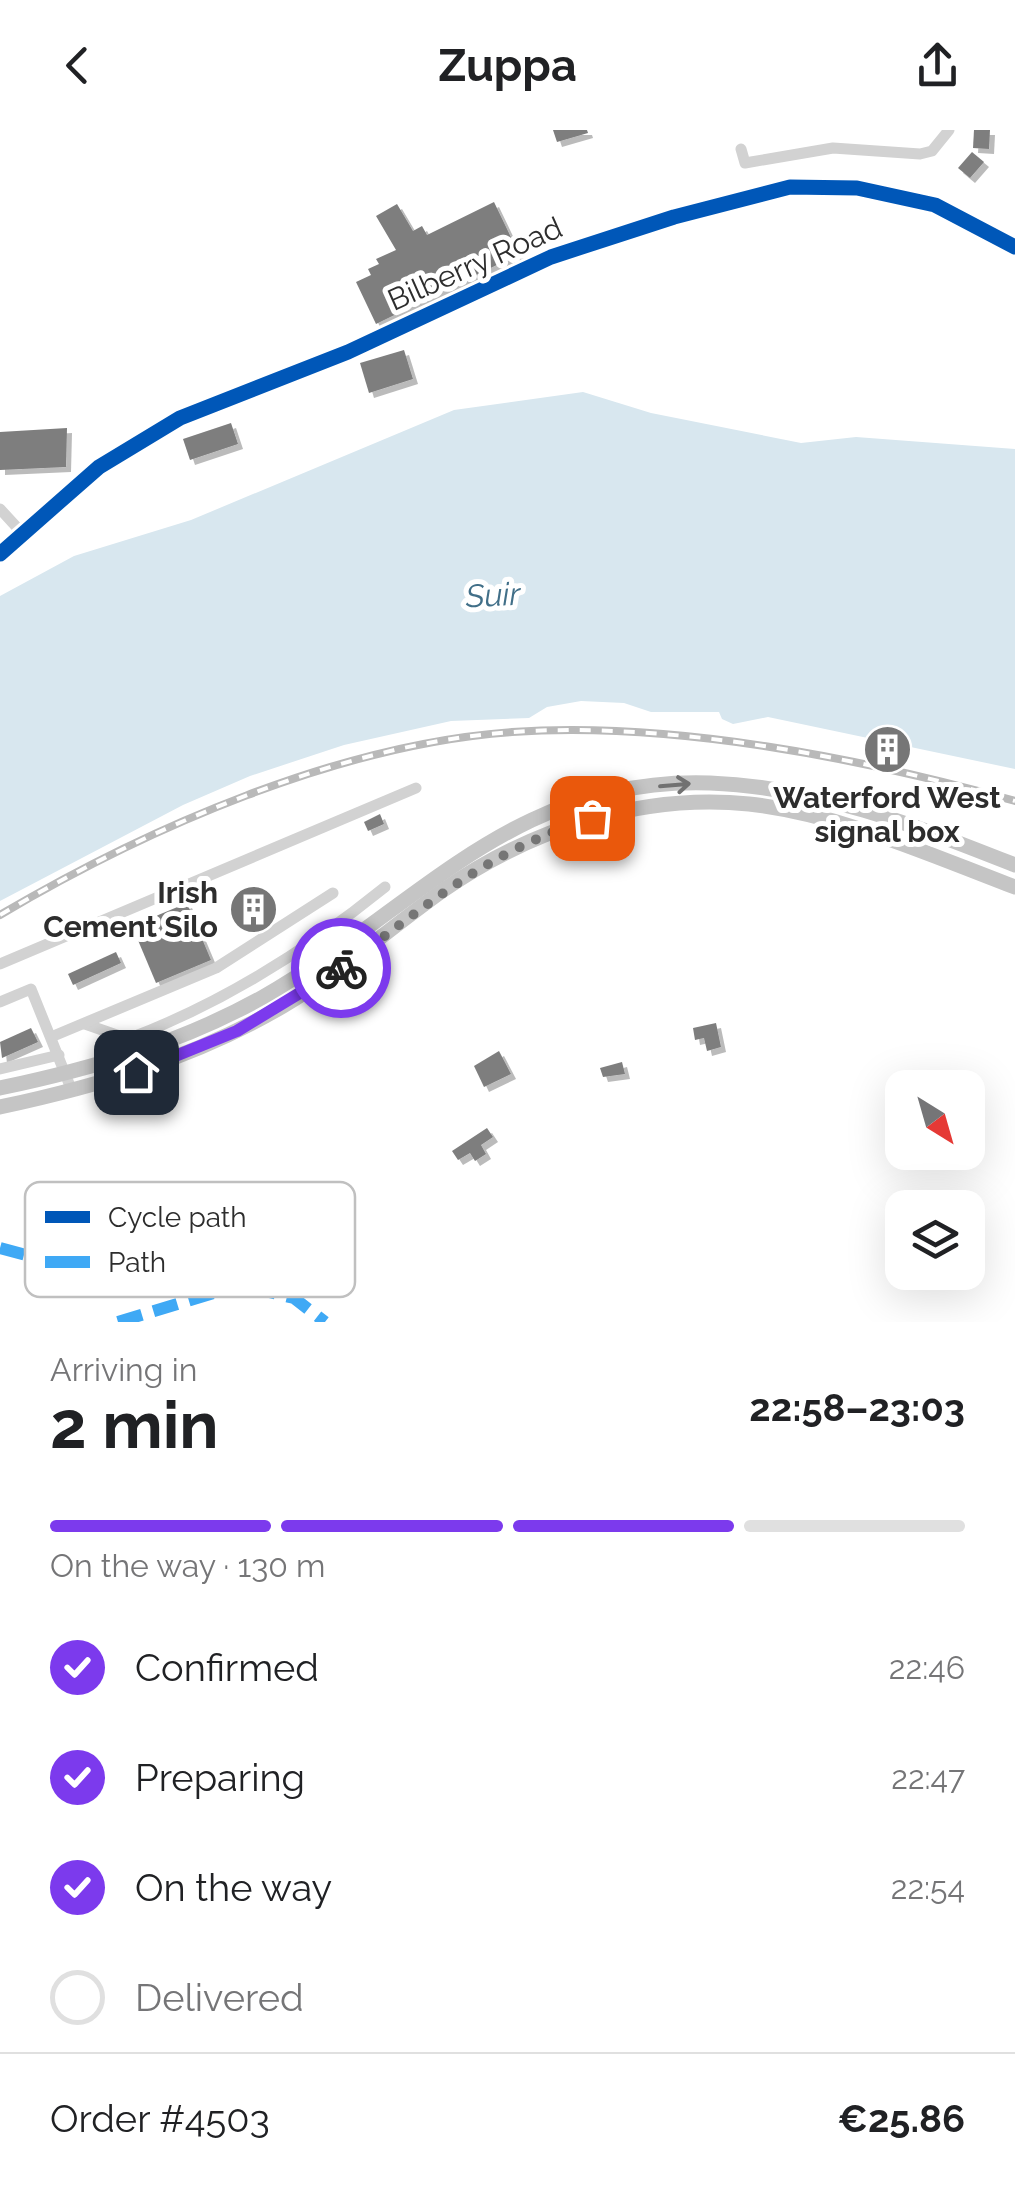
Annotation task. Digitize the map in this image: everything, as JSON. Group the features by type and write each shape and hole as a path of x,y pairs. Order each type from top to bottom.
{"main road":[{"path":"0,1088 67,1074 178,1037 241,1008 315,964 484,842 544,814 616,790 707,783 786,790 875,812 1015,865"},
{"path":"0,1107 72,1091 184,1054 254,1022 332,975 476,868 530,840 592,818 669,805 746,804 804,813 1015,887"}],"street":[{"path":"741,150 745,164 833,148 920,154 932,151 949,130"},
{"name":"Bilberry Road","path":"0,554 98,467 180,418 348,352 551,257 684,214 790,187 856,188 935,205 1015,247"},
{"path":"0,509 23,534"},
{"path":"0,964 416,788"},
{"path":"86,1024 128,1038 194,1010 302,951 385,887"},
{"path":"52,1037 233,960 333,893"},
{"path":"0,1002 32,989 72,1091"},
{"path":"0,1069 59,1055"}],"water":[{"name":"Suir","path":"583,392 651,413 801,443 856,437 1015,449 1015,769 768,717 733,724 722,719 719,712 651,712 624,703 581,701 547,707 529,718 451,721 344,745 250,776 183,805 0,901 0,596 74,556 191,520 454,410"}],"building":[{"path":"553,130 587,130 588,133 557,142"},
{"path":"974,130 990,130 989,149 973,148"},
{"path":"972,152 984,162 970,178 958,168"},
{"path":"494,202 519,254 376,324 356,282 371,275 368,269 379,264 376,259 396,250 376,216 397,204 413,231 422,226 427,235"},
{"path":"404,350 413,379 369,393 360,363"},
{"path":"231,423 238,444 190,460 183,439"},
{"path":"67,428 66,467 0,470 0,432"},
{"path":"380,814 384,824 368,831 364,822"},
{"name":"Irish Cement Silo","path":"253,900 261,903 261,919 253,922 245,919 242,911 245,903"},
{"path":"187,903 211,960 156,983 132,926"},
{"path":"116,952 121,963 73,985 68,974"},
{"path":"716,1023 721,1047 707,1051 704,1038 695,1040 693,1028"},
{"path":"31,1028 38,1042 2,1058 0,1042"},
{"path":"499,1051 511,1074 484,1087 474,1066"},
{"path":"622,1062 625,1074 603,1077 600,1068"},
{"path":"487,1128 493,1137 481,1145 486,1154 475,1161 470,1153 458,1160 452,1151"}],"railway":[{"path":"0,915 118,851 247,795 380,753 512,732 636,732 766,746 894,771 1015,801"}],"marked path":[{"path":"0,1248 25,1255"},
{"path":"118,1322 200,1297"},
{"path":"290,1297 325,1322"}],"cycle path":[{"path":"0,554 99,467 180,418 348,352 551,257 674,217 790,187 857,188 935,205 1015,247"}],"way so far":[{"path":"341,968 476,868 530,840 592,818"}],"place":[{"name":"Waterford West signal box","path":"887,749"},
{"name":"Irish Cement Silo","path":"253,910"}],"route":[{"path":"136,1072 237,1031 341,968"}]}
